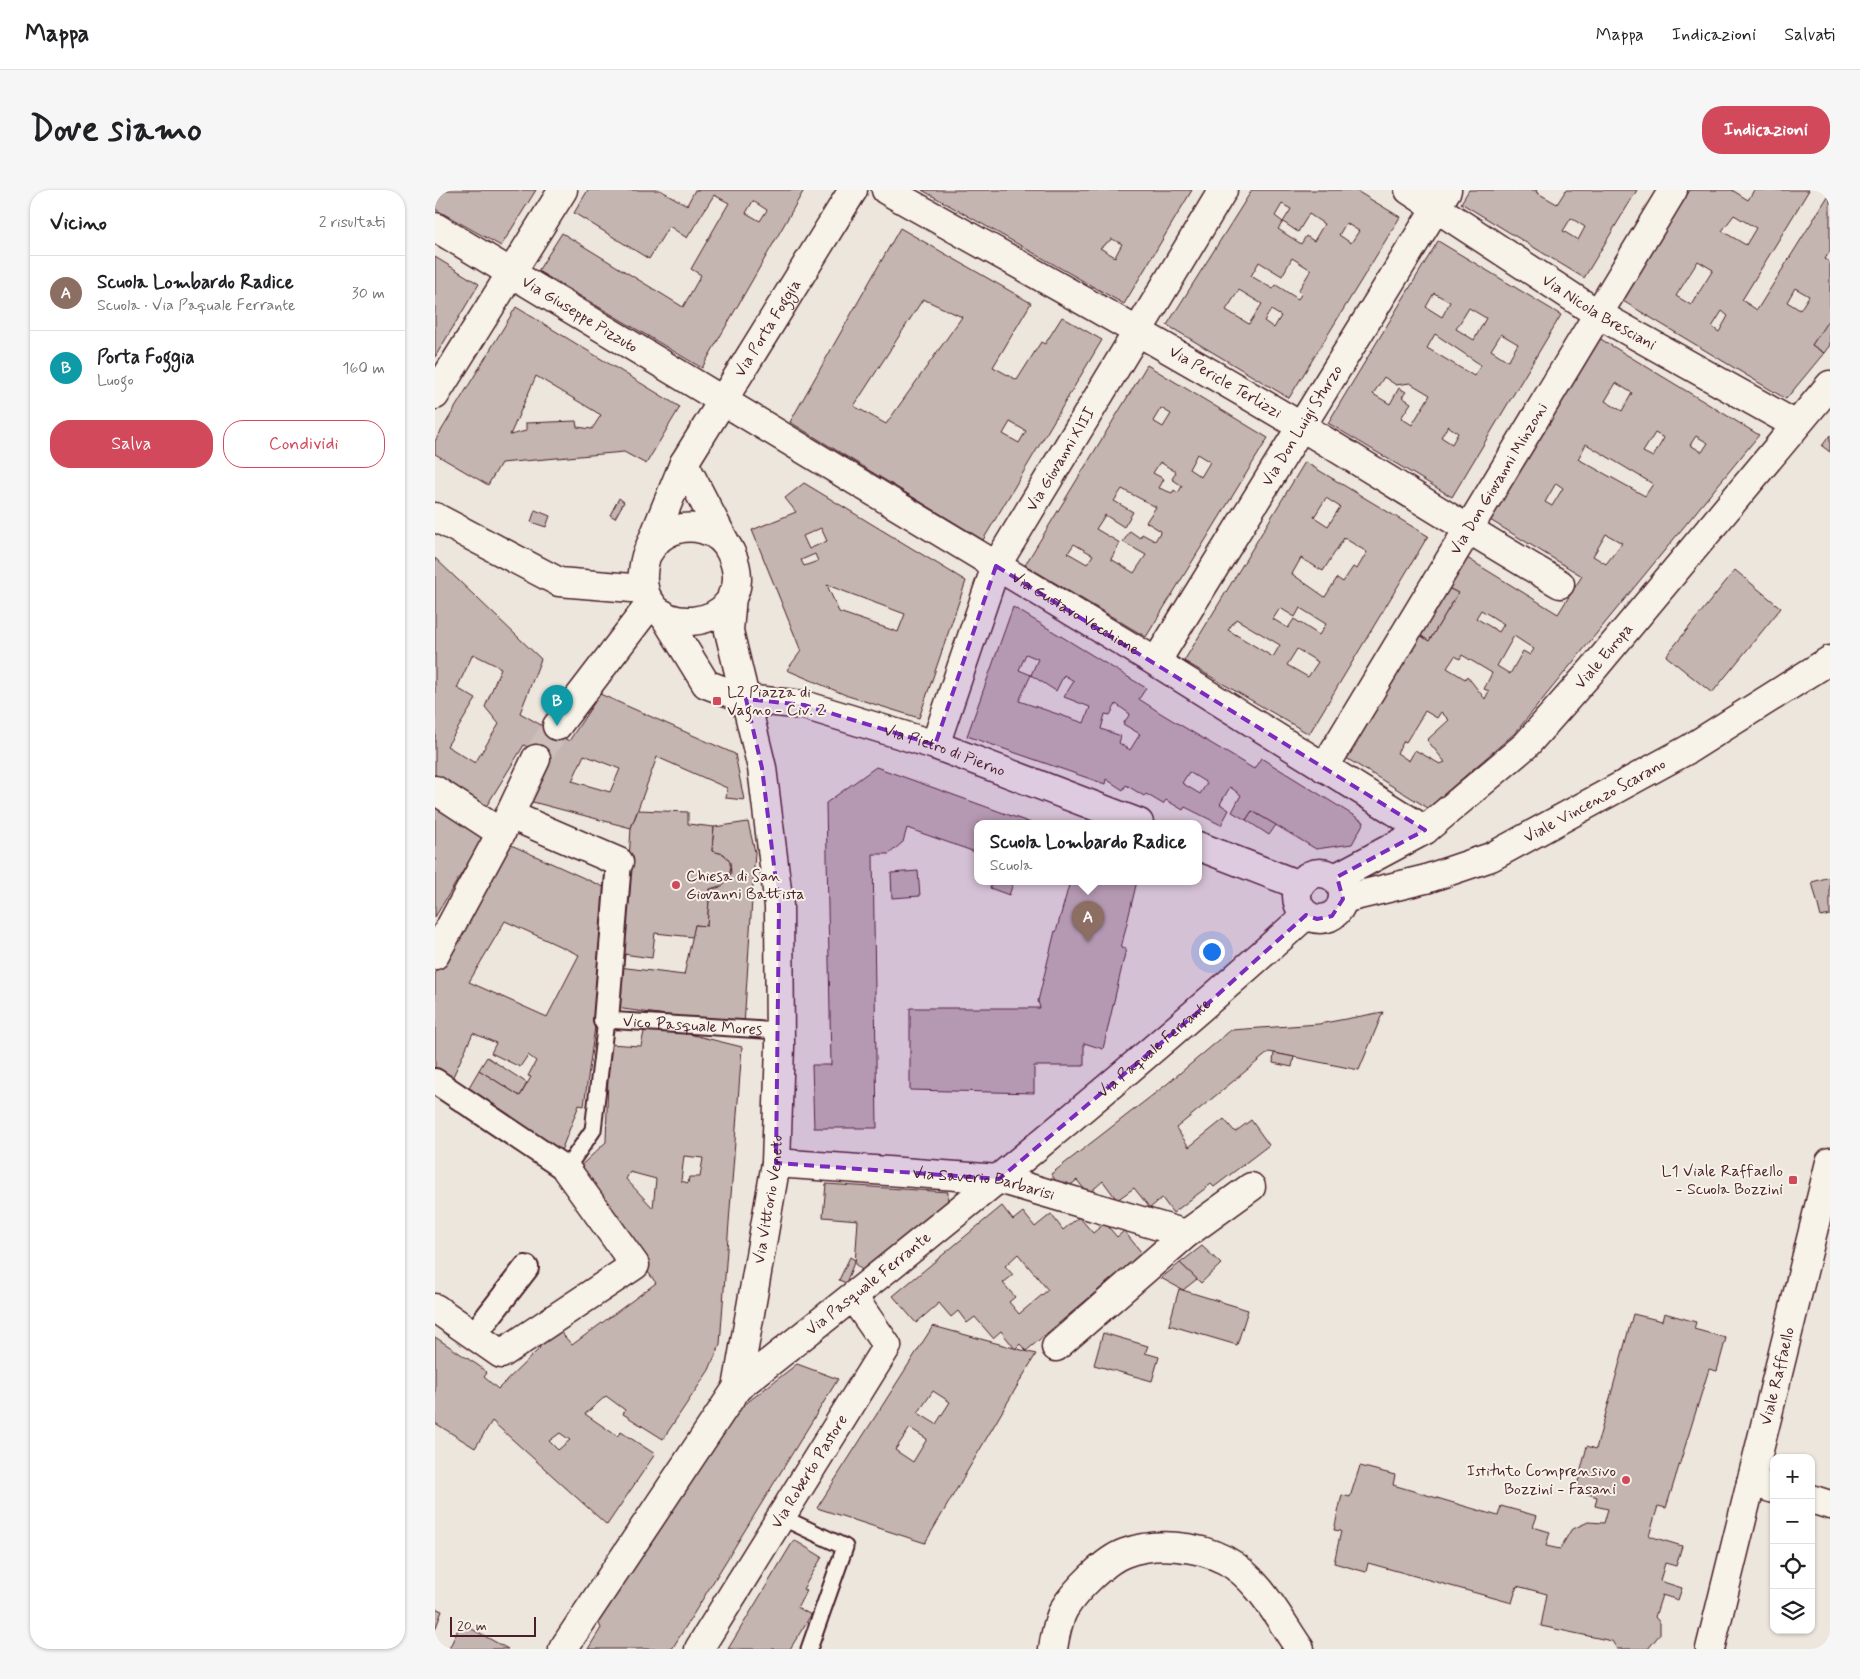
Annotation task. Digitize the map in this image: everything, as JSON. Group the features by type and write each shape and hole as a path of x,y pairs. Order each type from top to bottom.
{"street":[{"path":"435,395 563,190"},
{"name":"Via Porta Foggia","path":"646,556 683,463 724,400 853,190"},
{"name":"Via Pericle Terlizzi","path":"885,190 1136,331 1302,428 1560,584"},
{"name":"Via Giovanni XIII","path":"935,744 996,566 1136,331 1223,190"},
{"name":"Via Nicola Bresciani","path":"1409,190 1442,198 1598,314 1796,425"},
{"name":"Via Don Giovanni Minzoni","path":"1324,768 1673,190"},
{"name":"Via Don Luigi Sturzo","path":"1156,662 1302,428 1442,198"},
{"name":"Via Giuseppe Pizzuto","path":"435,227 724,400"},
{"name":"Viale Europa","path":"1339,889 1425,830 1527,746 1595,668 1830,385"},
{"name":"Via Gustavo Vecchione","path":"724,400 1156,662 1425,830"},
{"path":"435,517 559,582 653,602 686,622 710,618 723,608 732,595 737,572 736,564 683,463"},
{"path":"653,602 642,569 646,556 654,544 665,534 684,528 708,531 726,544"},
{"name":"Via Vittorio Veneto","path":"563,1649 737,1388 776,1163 780,1031 779,906 762,768 729,631 732,595"},
{"path":"557,726 653,602"},
{"name":"Via Pietro di Pierno","path":"653,602 706,684 745,699 804,705 935,744 1131,820"},
{"name":"Viale Vincenzo Scarano","path":"1339,889 1426,879 1491,857 1689,749 1830,660"},
{"path":"435,955 505,824 537,759"},
{"path":"435,790 505,824 619,862"},
{"path":"1202,848 1299,885"},
{"name":"Vico Pasquale Mores","path":"606,1020 619,862"},
{"path":"1317,872 1328,874 1339,889 1338,910 1329,918 1317,919 1306,915 1297,903 1299,885 1306,876 1317,872"},
{"name":"Via Paquale Ferrante","path":"999,1179 1204,1007 1306,915"},
{"path":"435,1080 566,1169 635,1266 501,1354 435,1308"},
{"name":"Viale Raffaello","path":"1710,1649 1762,1485 1830,1162"},
{"name":"Via Saverio Barbarisi","path":"776,1163 999,1179 1186,1234"},
{"name":"Via Pasquale Ferrante","path":"737,1388 999,1179"},
{"path":"1057,1347 1186,1234 1251,1187"},
{"path":"474,1335 526,1268"},
{"name":"Via Roberto Pastore","path":"699,1649 887,1346 853,1297"},
{"path":"1815,1501 1830,1505"},
{"path":"1053,1649 1064,1609 1092,1576 1124,1553 1160,1547 1187,1548 1225,1560 1253,1582 1300,1649"}],"lane":[{"name":"Vico Pasquale Mores","path":"566,1169 593,1130 606,1020 780,1031"},
{"path":"781,1517 845,1547 809,1649"}],"highlighted area":[{"path":"996,566 1425,830 1337,877 1343,899 1332,916 1317,919 1306,915 1204,1007 999,1179 776,1163 779,906 762,768 746,699 804,705 935,745"}],"building":[{"path":"435,190 536,190 501,246 435,209"},
{"path":"588,190 660,190 687,205 695,190 804,190 702,368 538,271 562,233 683,307 701,275 691,269 729,203 714,195 687,238 669,226 649,259 574,213","holes":["753,201 767,210 760,221 746,213"]},
{"path":"922,190 1192,190 1124,304","holes":["1112,239 1122,244 1115,257 1100,248"]},
{"path":"1252,190 1355,190 1400,217 1289,398 1167,325","holes":["1282,204 1291,209 1283,222 1275,216","1309,214 1324,224 1314,241 1306,236 1301,244 1278,229 1283,222 1298,232","1346,223 1359,231 1351,243 1339,235","1292,258 1311,270 1298,291 1302,293 1298,299 1276,285 1273,289 1251,276 1259,262 1282,276","1239,290 1262,304 1249,324 1226,310","1271,310 1281,316 1274,328 1264,321"]},
{"path":"1469,190 1537,190 1536,192 1557,204 1566,190 1637,190 1584,278 1461,203","holes":["1571,218 1585,227 1578,240 1563,231"]},
{"path":"1690,190 1732,190 1748,200 1754,190 1809,190 1742,300 1757,310 1830,193 1830,251 1825,259 1830,263 1830,319 1812,345 1824,353 1786,399 1623,301","holes":["1734,215 1756,228 1746,245 1722,231","1698,261 1713,270 1691,305 1676,296","1795,288 1809,296 1800,310 1787,302","1722,311 1728,316 1719,332 1712,327"]},
{"path":"900,228 1031,303 993,367 1017,380 1041,342 1045,344 1062,317 1102,340 983,540 790,422","holes":["923,299 962,317 886,424 854,406","1010,422 1026,431 1019,443 1003,434"]},
{"path":"1438,241 1561,315 1452,497 1328,423","holes":["1434,293 1450,302 1442,317 1426,307","1469,308 1486,318 1474,340 1456,329","1435,334 1481,365 1474,376 1427,348","1501,334 1518,344 1508,361 1491,350","1384,377 1396,385 1410,383 1430,395 1412,425 1401,418 1411,403 1402,397 1406,392 1399,388 1390,404 1373,394","1448,426 1458,433 1452,444 1441,437"]},
{"path":"435,257 479,284 435,357"},
{"path":"516,307 680,407 646,464 624,452 501,463 488,485 435,454 435,441","holes":["536,376 601,415 592,429 577,427 576,421 526,423 526,431 510,435"]},
{"path":"1829,319 1830,345 1824,353 1812,345"},
{"path":"1599,338 1759,435 1515,733 1428,808 1346,758 1420,635 1429,641 1458,593 1448,588 1467,558 1558,614 1582,576 1490,520","holes":["1616,383 1632,393 1622,411 1605,401","1655,433 1664,438 1653,457 1643,452","1696,436 1708,443 1702,452 1690,445","1586,444 1653,484 1645,496 1578,459","1556,483 1563,488 1552,506 1545,502","1606,534 1622,543 1606,564 1593,556","1481,610 1504,624 1499,632 1476,618","1514,636 1534,649 1530,655 1523,651 1510,674 1497,666","1462,655 1492,673 1484,689 1489,691 1485,699 1467,676 1465,679 1447,668 1455,656 1460,659","1425,711 1437,718 1441,712 1449,720 1427,740 1445,762 1440,764 1415,750 1409,761 1397,753"]},
{"path":"1147,365 1268,438 1146,637 1025,565","holes":["1161,408 1171,414 1163,427 1153,421","1197,454 1210,462 1201,477 1189,469","1160,462 1176,472 1172,479 1182,486 1178,493 1174,490 1172,493 1159,488 1164,479 1153,473","1122,489 1156,507 1146,522 1161,531 1155,541 1142,534 1140,538 1130,531 1123,542 1146,555 1134,573 1111,559 1120,543 1096,529 1105,515 1124,527 1133,512 1114,501","1074,544 1093,555 1087,564 1068,553"]},
{"path":"1830,435 1830,452 1822,446"},
{"path":"1305,462 1428,536 1309,734 1184,661","holes":["1326,498 1340,507 1328,526 1314,517","1344,538 1367,552 1357,569 1353,567 1343,582 1337,578 1325,597 1292,574 1301,558 1323,571","1280,608 1295,617 1300,608 1326,624 1319,635 1294,619 1288,628 1273,619","1236,619 1280,645 1273,657 1228,630","1297,649 1318,662 1308,677 1287,665"]},
{"path":"804,483 966,581 919,718 848,696 787,670 801,651 752,530 796,512 785,498","holes":["821,528 827,541 809,549 803,536","815,554 818,561 804,566 801,560","827,585 905,614 898,632 839,612"]},
{"path":"619,498 624,502 615,518 610,515"},
{"path":"535,510 550,516 546,527 531,522"},
{"path":"435,558 541,659 520,713 569,741 600,694 735,754 744,800 726,798 727,788 657,757 631,828 529,801 549,761 524,745 484,810 435,779","holes":["473,654 501,668 485,707 499,724 475,763 447,746 476,699 457,688","584,755 620,769 610,792 572,781"]},
{"path":"1735,570 1781,608 1712,693 1666,656"},
{"path":"1448,588 1458,593 1429,641 1420,635"},
{"path":"1013,607 1146,688 1139,699 1162,714 1254,769 1261,758 1364,822 1352,844 1316,849 1252,811 1246,820 1232,812 1241,795 1230,787 1220,804 1229,810 1221,825 1185,807 1183,810 1166,800 1163,804 1146,794 1144,796 1126,785 1123,790 1106,779 1105,784 967,736","holes":["1026,654 1038,659 1031,675 1019,670","1031,675 1056,691 1064,675 1074,681 1064,697 1090,707 1084,723 1019,701","1116,704 1130,714 1123,724 1140,734 1130,750 1119,743 1121,736 1101,729 1105,714 1110,715","1189,772 1207,783 1200,794 1182,783"]},
{"path":"876,767 1023,820 974,820 974,852 907,828 903,842 889,854 873,854 877,1128 814,1128 812,1065 831,1065 826,803"},
{"path":"435,800 485,835 435,917"},
{"name":"Chiesa di San Giovanni Battista","path":"638,810 688,812 688,824 714,827 712,851 724,854 730,862 731,868 726,884 710,889 707,926 695,925 693,937 655,933 652,958 623,954 631,828"},
{"path":"1252,811 1276,825 1269,835 1246,820"},
{"path":"748,822 755,852 744,1026 616,1008 619,967 684,975 695,925 707,926 710,889 722,887 731,873 730,862 724,854 712,851 714,827"},
{"path":"509,844 608,889 596,1019 584,1106 579,1105 559,1156 465,1094 479,1070 520,1096 531,1077 528,1076 536,1061 528,1055 520,1067 491,1053 496,1043 473,1033 450,1083 435,1076 435,974","holes":["505,921 579,955 547,1017 469,982"]},
{"path":"918,871 920,896 892,898 891,873"},
{"path":"1830,877 1830,915 1821,917 1812,882"},
{"path":"991,885 1013,885 1009,895 990,888"},
{"path":"1069,885 1136,885 1121,948 1126,949 1103,1049 1084,1043 1084,1066 1034,1066 1034,1093 910,1090 910,1008 1040,1008 1038,1001"},
{"path":"1383,1012 1359,1070 1269,1052 1176,1128 1189,1147 1224,1119 1235,1132 1251,1120 1269,1145 1214,1187 1211,1184 1173,1213 1162,1198 1150,1208 1134,1188 1117,1200 1103,1181 1088,1194 1077,1180 1063,1191 1051,1174 1167,1084 1231,1030 1319,1024"},
{"path":"645,1027 677,1031 742,1047 720,1344 709,1370 663,1439 623,1414 625,1410 606,1396 585,1414 617,1436 621,1432 655,1454 607,1525 492,1421 475,1448 435,1423 435,1337 479,1366 487,1373 484,1377 498,1389 540,1348 538,1345 558,1329 572,1345 656,1283 574,1172 606,1142 609,1044 641,1046","holes":["684,1156 703,1158 700,1177 689,1177 688,1183 681,1181","630,1172 656,1179 653,1208 626,1179","560,1433 570,1440 558,1450 549,1441"]},
{"path":"1274,1053 1294,1057 1292,1067 1273,1063"},
{"path":"487,1057 527,1083 520,1096 479,1070"},
{"path":"826,1184 948,1192 947,1213 869,1276 855,1264 858,1220 823,1217"},
{"path":"1002,1206 1013,1220 1023,1212 1035,1227 1051,1214 1063,1230 1079,1217 1093,1233 1105,1223 1117,1237 1124,1231 1142,1253 1026,1351 1020,1344 1015,1349 1001,1331 993,1338 975,1317 967,1323 958,1311 951,1317 939,1303 916,1323 893,1296","holes":["1018,1254 1048,1290 1019,1314 1009,1302 1015,1297 1003,1283 1013,1275 1005,1266"]},
{"path":"1202,1246 1221,1264 1201,1283 1180,1263"},
{"path":"850,1257 855,1260 846,1283 839,1280"},
{"path":"1180,1263 1197,1279 1183,1290 1161,1278"},
{"path":"1179,1289 1248,1310 1237,1345 1169,1325"},
{"name":"Istituto Comprensivo Bozzini - Fasani","path":"1664,1313 1696,1322 1694,1329 1726,1338 1717,1371 1709,1369 1666,1508 1658,1506 1649,1536 1682,1546 1676,1566 1665,1563 1660,1581 1682,1588 1678,1600 1662,1595 1655,1617 1660,1623 1660,1634 1648,1649 1617,1649 1612,1641 1541,1626 1547,1594 1517,1586 1512,1603 1368,1563 1366,1572 1334,1563 1341,1531 1334,1530 1342,1495 1350,1497 1360,1466 1395,1475 1393,1485 1498,1516 1501,1506 1537,1516 1533,1527 1550,1532 1546,1546 1560,1549 1571,1530 1588,1522 1604,1523 1608,1509 1595,1506 1597,1497 1576,1490 1587,1446 1596,1449 1633,1314 1662,1321"},
{"path":"933,1326 1036,1354 925,1543 817,1508","holes":["933,1391 950,1402 936,1424 918,1413","910,1428 927,1439 913,1462 895,1450"]},
{"path":"1103,1333 1148,1346 1145,1353 1159,1357 1152,1381 1094,1365"},
{"path":"797,1364 838,1379 672,1649 588,1649 601,1628 598,1621 736,1411"},
{"path":"794,1540 822,1557 803,1589 807,1591 797,1607 811,1615 790,1649 728,1649"},
{"path":"435,1608 442,1611 435,1630"},
{"path":"461,1623 508,1649 449,1649"}],"tunnel":[{"path":"536,759 557,726"}],"place":[{"name":"L2 Piazza di Vagno - Civ. 2","path":"717,701"},
{"name":"Porta Foggia","path":"557,726"},
{"name":"Chiesa di San Giovanni Battista","path":"676,885"},
{"name":"Scuola Lombardo Radice","path":"1088,942"},
{"name":"L1 Viale Raffaello - Scuola Bozzini","path":"1793,1180"},
{"name":"Istituto Comprensivo Bozzini - Fasani","path":"1626,1480"}]}
